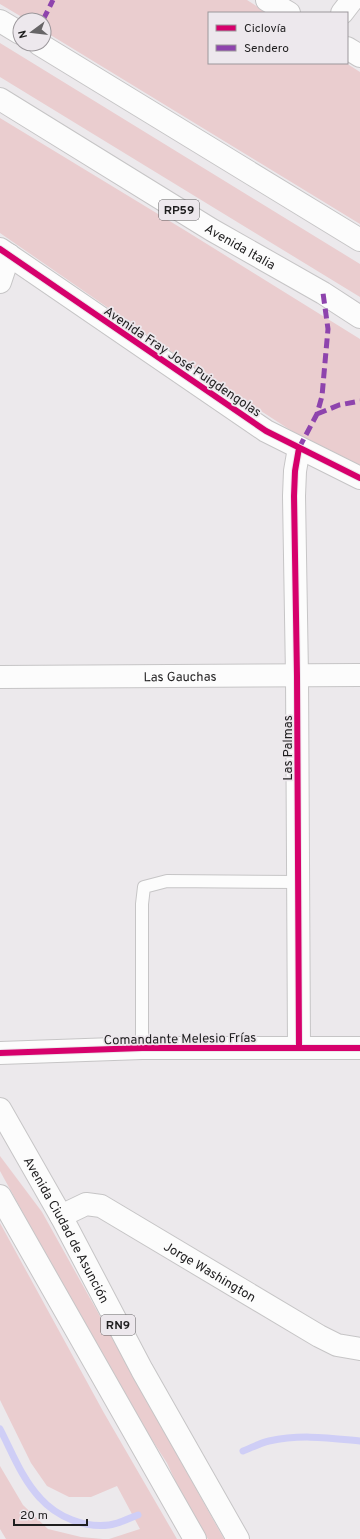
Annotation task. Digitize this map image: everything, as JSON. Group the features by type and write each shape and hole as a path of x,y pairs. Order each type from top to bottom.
{"main road":[{"path":"267,0 287,12"},
{"path":"343,12 352,0"},
{"path":"0,21 12,28"},
{"path":"348,49 360,56"},
{"path":"52,52 360,240"},
{"name":"Avenida Italia","path":"0,99 212,230 323,293 360,317"},
{"path":"0,282 4,252"},
{"name":"Avenida Fray José Puigdengolas","path":"4,252 266,431 360,478"},
{"name":"Las Palmas","path":"299,448 294,471 294,496 300,1048"},
{"name":"Las Gauchas","path":"0,677 360,675"},
{"name":"Comandante Melesio Frías","path":"0,1053 142,1048 360,1048"},
{"name":"Avenida Ciudad de Asunción","path":"0,1109 61,1216 142,1370 238,1539"},
{"name":"RN9","path":"0,1196 195,1539"},
{"name":"Jorge Washington","path":"61,1216 86,1204 101,1206 319,1336 337,1345 360,1349"}],"lane":[{"path":"142,1048 142,904 144,887 167,881 299,882"}],"shaded area":[{"path":"0,0 247,0 265,12 208,12 208,64 348,64 360,72 360,224 52,36 52,12 14,12 0,4"},
{"path":"0,43 12,50 12,52 15,52 360,264 360,297 0,77"},
{"path":"0,118 360,339 360,465 315,446 198,370 0,233"},
{"path":"0,1156 42,1212 224,1539 208,1539 190,1513 167,1463 123,1395 0,1171"},
{"path":"0,1223 104,1413 177,1539 109,1539 140,1529 117,1486 91,1497 69,1497 47,1486 31,1463 0,1400"},
{"path":"0,1466 23,1505 48,1529 81,1537 103,1539 6,1539 0,1529"}],"waterway":[{"path":"0,1429 28,1482 40,1498 54,1511 72,1520 90,1525 109,1525 138,1515"},
{"path":"243,1451 266,1442 292,1438 315,1437 360,1441"}],"marked path":[{"path":"47,12 53,0"},
{"path":"299,448 317,414 322,396 328,329 323,293"},
{"path":"317,414 339,405 360,401"}],"cycle path":[{"path":"0,249 266,431 360,478"},
{"path":"299,448 295,471 294,496 297,676 299,1048"},
{"path":"0,1053 142,1048 360,1048"}]}
